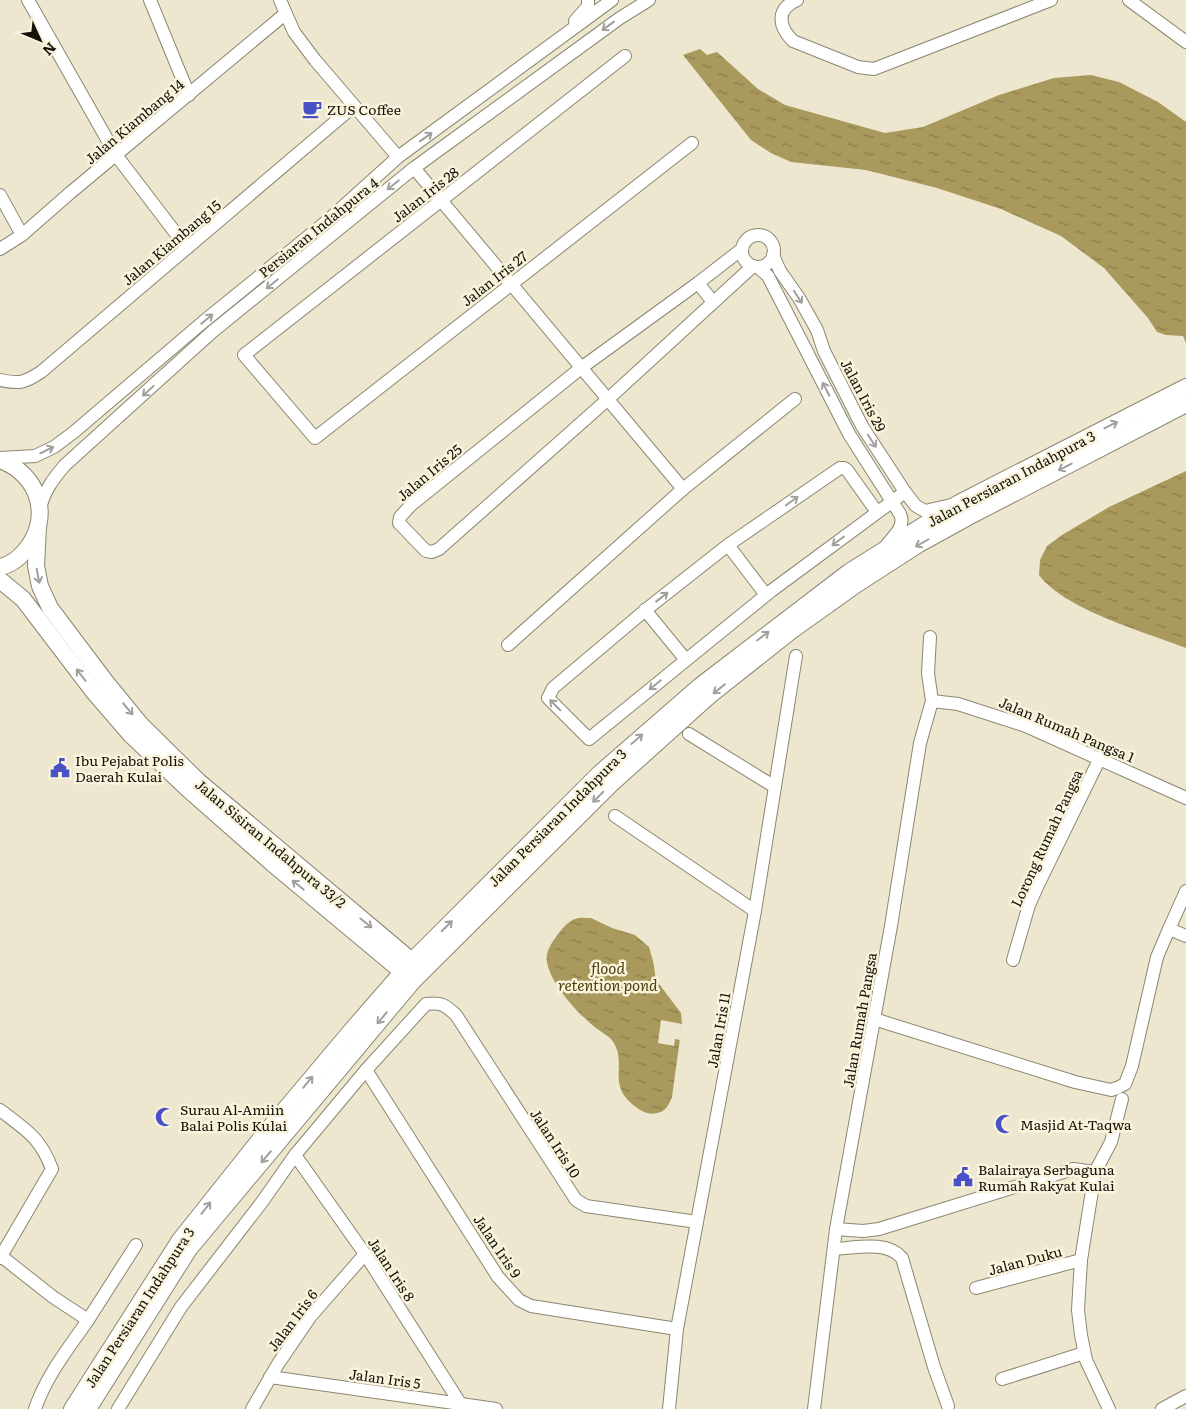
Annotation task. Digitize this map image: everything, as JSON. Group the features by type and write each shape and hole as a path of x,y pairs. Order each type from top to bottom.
{"main road":[{"name":"Jalan Persiaran Indahpura 3","path":"88,1409 189,1249 413,971 599,774 726,665 849,572 959,503 1186,387"},
{"name":"Jalan Persiaran Indahpura 3","path":"72,1409 180,1240 262,1137 351,1031 611,784 709,696 791,631 842,594 919,544 1186,404"},
{"name":"Jalan Sisiran Indahpura 33/2","path":"0,459 12,465 26,477 36,493 39,520 36,566 40,586 50,608 105,681 141,725 198,781 335,898 413,971"},
{"path":"0,567 6,566 20,557 32,543 39,520"},
{"name":"Jalan Sisiran Indahpura 33/2","path":"0,580 23,599 93,691 131,735 189,790 272,863 413,971"}],"street":[{"path":"28,0 116,155 187,248"},
{"path":"150,0 189,95"},
{"path":"280,0 294,32 315,60 398,157"},
{"path":"560,38 588,6 588,0"},
{"name":"Persiaran Indahpura 4","path":"0,459 35,456 54,447 74,432 326,222 398,157 612,0"},
{"name":"Persiaran Indahpura 4","path":"39,520 42,501 50,482 65,465 212,332 414,168 620,18 649,0"},
{"path":"793,2 784,8 782,22 786,32 793,41 858,67 874,69 1051,0"},
{"path":"1130,0 1186,42"},
{"name":"Jalan Kiambang 14","path":"0,249 22,235 285,14"},
{"name":"Jalan Iris 28","path":"315,438 244,355 625,56"},
{"name":"Jalan Kiambang 15","path":"0,380 18,383 30,379 41,372 354,106"},
{"name":"Jalan Iris 27","path":"315,438 692,143"},
{"path":"414,168 682,489"},
{"path":"0,195 22,235"},
{"path":"756,266 765,265 773,255 772,245 766,237 761,235 751,236 747,239 742,249 745,261 756,266 768,276 849,434 902,520 901,527 883,550"},
{"name":"Jalan Iris 25","path":"742,249 581,368 412,505 400,517 400,523 404,528 426,551 432,552 439,549 608,400 713,302 756,266"},
{"name":"Jalan Iris 29","path":"773,255 780,271 799,298 817,330 824,351 862,426 905,492 916,506 925,511 959,503"},
{"path":"698,282 713,302"},
{"path":"508,644 682,489 795,399"},
{"path":"876,512 847,470 840,468 728,545 645,610 553,688 548,698 589,739 766,595 905,492"},
{"path":"728,545 766,595"},
{"path":"645,610 686,660"},
{"name":"Jalan Rumah Pangsa","path":"814,1409 836,1229 874,1019 920,743 932,701 928,673 930,637"},
{"name":"Jalan Iris 11","path":"669,1409 678,1329 755,912 796,656"},
{"name":"Jalan Rumah Pangsa 1","path":"932,701 958,704 1026,726 1186,798"},
{"path":"689,734 775,787"},
{"name":"Lorong Rumah Pangsa","path":"1013,960 1029,905 1100,758"},
{"path":"615,816 755,912"},
{"path":"874,1019 1076,1082 1111,1090 1117,1088 1125,1084 1132,1066 1157,957 1186,891"},
{"path":"1169,929 1186,936"},
{"name":"Jalan Iris 10","path":"366,1070 426,1004 439,1002 456,1015 576,1200 586,1206 697,1222"},
{"path":"118,1409 181,1307 262,1202 295,1154 366,1070"},
{"name":"Jalan Iris 9","path":"366,1070 498,1277 519,1300 531,1306 678,1329"},
{"path":"1109,1409 1084,1353 1078,1310 1081,1260 1095,1172 1111,1142 1122,1099"},
{"path":"0,1110 33,1136 46,1151 52,1169 1,1257 53,1297 88,1320"},
{"name":"Jalan Iris 8","path":"295,1154 365,1254 460,1403"},
{"path":"836,1229 863,1231 879,1228 1073,1169 1095,1172"},
{"path":"35,1409 40,1393 56,1365 136,1246"},
{"path":"834,1249 882,1247 897,1252 902,1258 946,1408"},
{"name":"Jalan Iris 6","path":"252,1409 270,1377 310,1317 365,1254"},
{"name":"Jalan Duku","path":"976,1288 1081,1260"},
{"path":"1002,1379 1084,1353"},
{"name":"Jalan Iris 5","path":"270,1377 496,1409"},
{"path":"1162,1409 1186,1396"}],"water":[{"path":"700,49 707,55 717,52 758,89 785,105 885,133 923,127 999,95 1054,78 1091,75 1119,82 1158,102 1186,122 1186,343 1183,336 1166,335 1157,332 1148,318 1104,268 1061,236 1001,209 937,188 866,170 791,162 771,153 751,140 683,55"},
{"path":"1186,471 1186,648 1107,619 1086,609 1051,588 1039,575 1040,560 1047,546 1062,535 1109,507"},
{"name":"flood retention pond","path":"578,918 591,918 612,928 635,935 649,947 656,980 681,1013 682,1024 672,1097 663,1111 652,1114 643,1112 627,1098 621,1090 618,1057 611,1039 589,1022 572,1005 556,984 547,963 547,954 550,947 564,926"}],"pier":[{"path":"661,1020 682,1024 681,1031 684,1032 683,1035 681,1035 680,1040 675,1039 674,1046 658,1043"}],"place":[{"name":"ZUS Coffee","path":"312,109"},
{"name":"Ibu Pejabat Polis Daerah Kulai","path":"60,768"},
{"name":"Surau Al-Amiin Balai Polis Kulai","path":"165,1117"},
{"name":"Masjid At-Taqwa","path":"1005,1124"},
{"name":"Balairaya Serbaguna Rumah Rakyat Kulai","path":"963,1177"}]}
